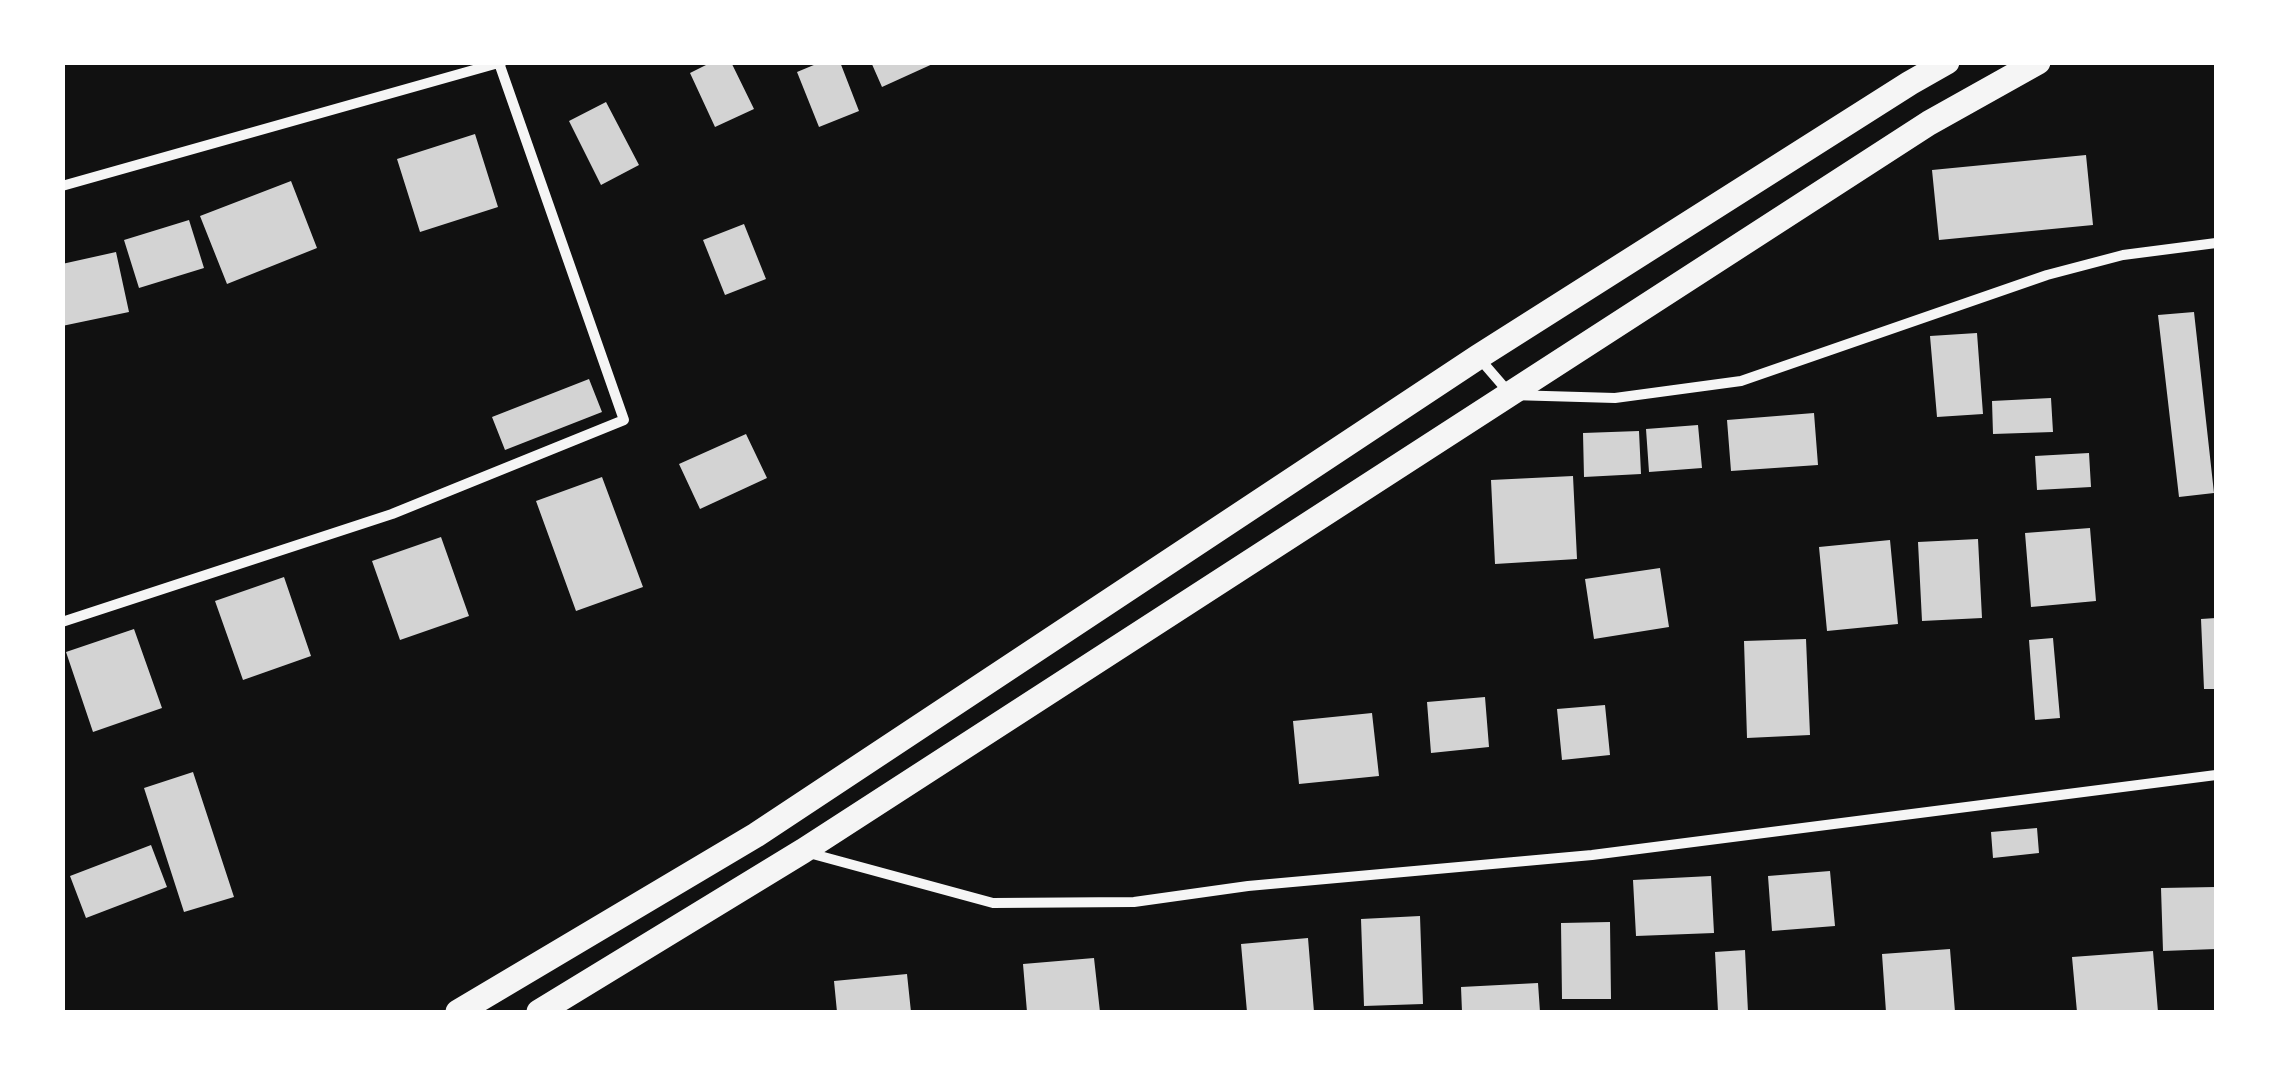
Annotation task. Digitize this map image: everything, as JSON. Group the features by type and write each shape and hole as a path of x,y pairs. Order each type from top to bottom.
{"main road":[{"path":"458,1012 756,835 1478,357 1947,62"},
{"path":"539,1012 803,851 1929,122 2038,62"}],"street":[{"path":"62,186 501,63 624,420 392,514 62,622"},
{"path":"1478,357 1511,395 1615,398 1742,381 2047,275 2123,256 2216,243"},
{"path":"803,851 838,864 993,903 1134,902 1248,886 1592,856 2216,775"}],"building":[{"path":"712,62 731,62 754,109 715,127 690,73"},
{"path":"821,62 840,62 859,111 819,127 797,72"},
{"path":"871,62 937,62 882,87"},
{"path":"606,102 639,165 601,185 569,121"},
{"path":"475,134 498,207 420,232 397,159"},
{"path":"2086,155 2093,225 1939,240 1932,170"},
{"path":"291,181 317,248 227,284 200,216"},
{"path":"189,220 204,268 139,288 124,240"},
{"path":"744,224 766,279 725,295 703,240"},
{"path":"116,252 129,312 62,326 62,264"},
{"path":"2194,312 2214,493 2179,497 2158,315"},
{"path":"1977,333 1983,414 1937,417 1930,336"},
{"path":"589,379 602,412 505,450 492,417"},
{"path":"2051,398 2053,432 1993,434 1992,401"},
{"path":"1814,413 1818,465 1731,471 1727,420"},
{"path":"1698,425 1702,468 1649,472 1646,429"},
{"path":"1639,431 1641,474 1584,477 1583,433"},
{"path":"746,434 767,478 700,509 679,464"},
{"path":"2089,453 2091,487 2037,490 2035,456"},
{"path":"1573,476 1577,559 1495,564 1491,480"},
{"path":"602,477 643,587 576,611 536,501"},
{"path":"2090,528 2096,601 2031,607 2025,533"},
{"path":"441,537 469,616 400,640 372,561"},
{"path":"1978,539 1982,618 1922,621 1918,542"},
{"path":"1890,540 1898,624 1827,631 1819,547"},
{"path":"1660,568 1669,627 1594,639 1585,579"},
{"path":"284,577 311,656 243,680 215,601"},
{"path":"2216,618 2216,689 2204,689 2201,619"},
{"path":"134,629 162,708 93,732 66,652"},
{"path":"2053,638 2060,718 2035,720 2029,640"},
{"path":"1806,639 1810,735 1747,738 1744,641"},
{"path":"1485,697 1489,747 1431,753 1427,702"},
{"path":"1605,705 1610,755 1562,760 1557,709"},
{"path":"1372,713 1379,776 1299,784 1293,721"},
{"path":"193,772 234,897 184,912 144,788"},
{"path":"2037,828 2039,853 1993,858 1991,832"},
{"path":"151,845 167,887 86,918 70,876"},
{"path":"1830,871 1835,926 1772,931 1768,876"},
{"path":"1711,876 1714,933 1636,936 1633,880"},
{"path":"2216,887 2216,949 2163,951 2161,888"},
{"path":"1420,916 1423,1004 1364,1006 1361,919"},
{"path":"1610,922 1611,999 1562,999 1561,923"},
{"path":"1308,938 1314,1012 1247,1012 1241,944"},
{"path":"1950,949 1955,1012 1886,1012 1882,954"},
{"path":"1745,950 1748,1012 1718,1012 1715,952"},
{"path":"2153,951 2158,1012 2077,1012 2072,957"},
{"path":"1094,958 1100,1012 1027,1012 1023,964"},
{"path":"907,974 911,1012 837,1012 834,981"},
{"path":"1538,983 1540,1012 1462,1012 1461,987"}]}
